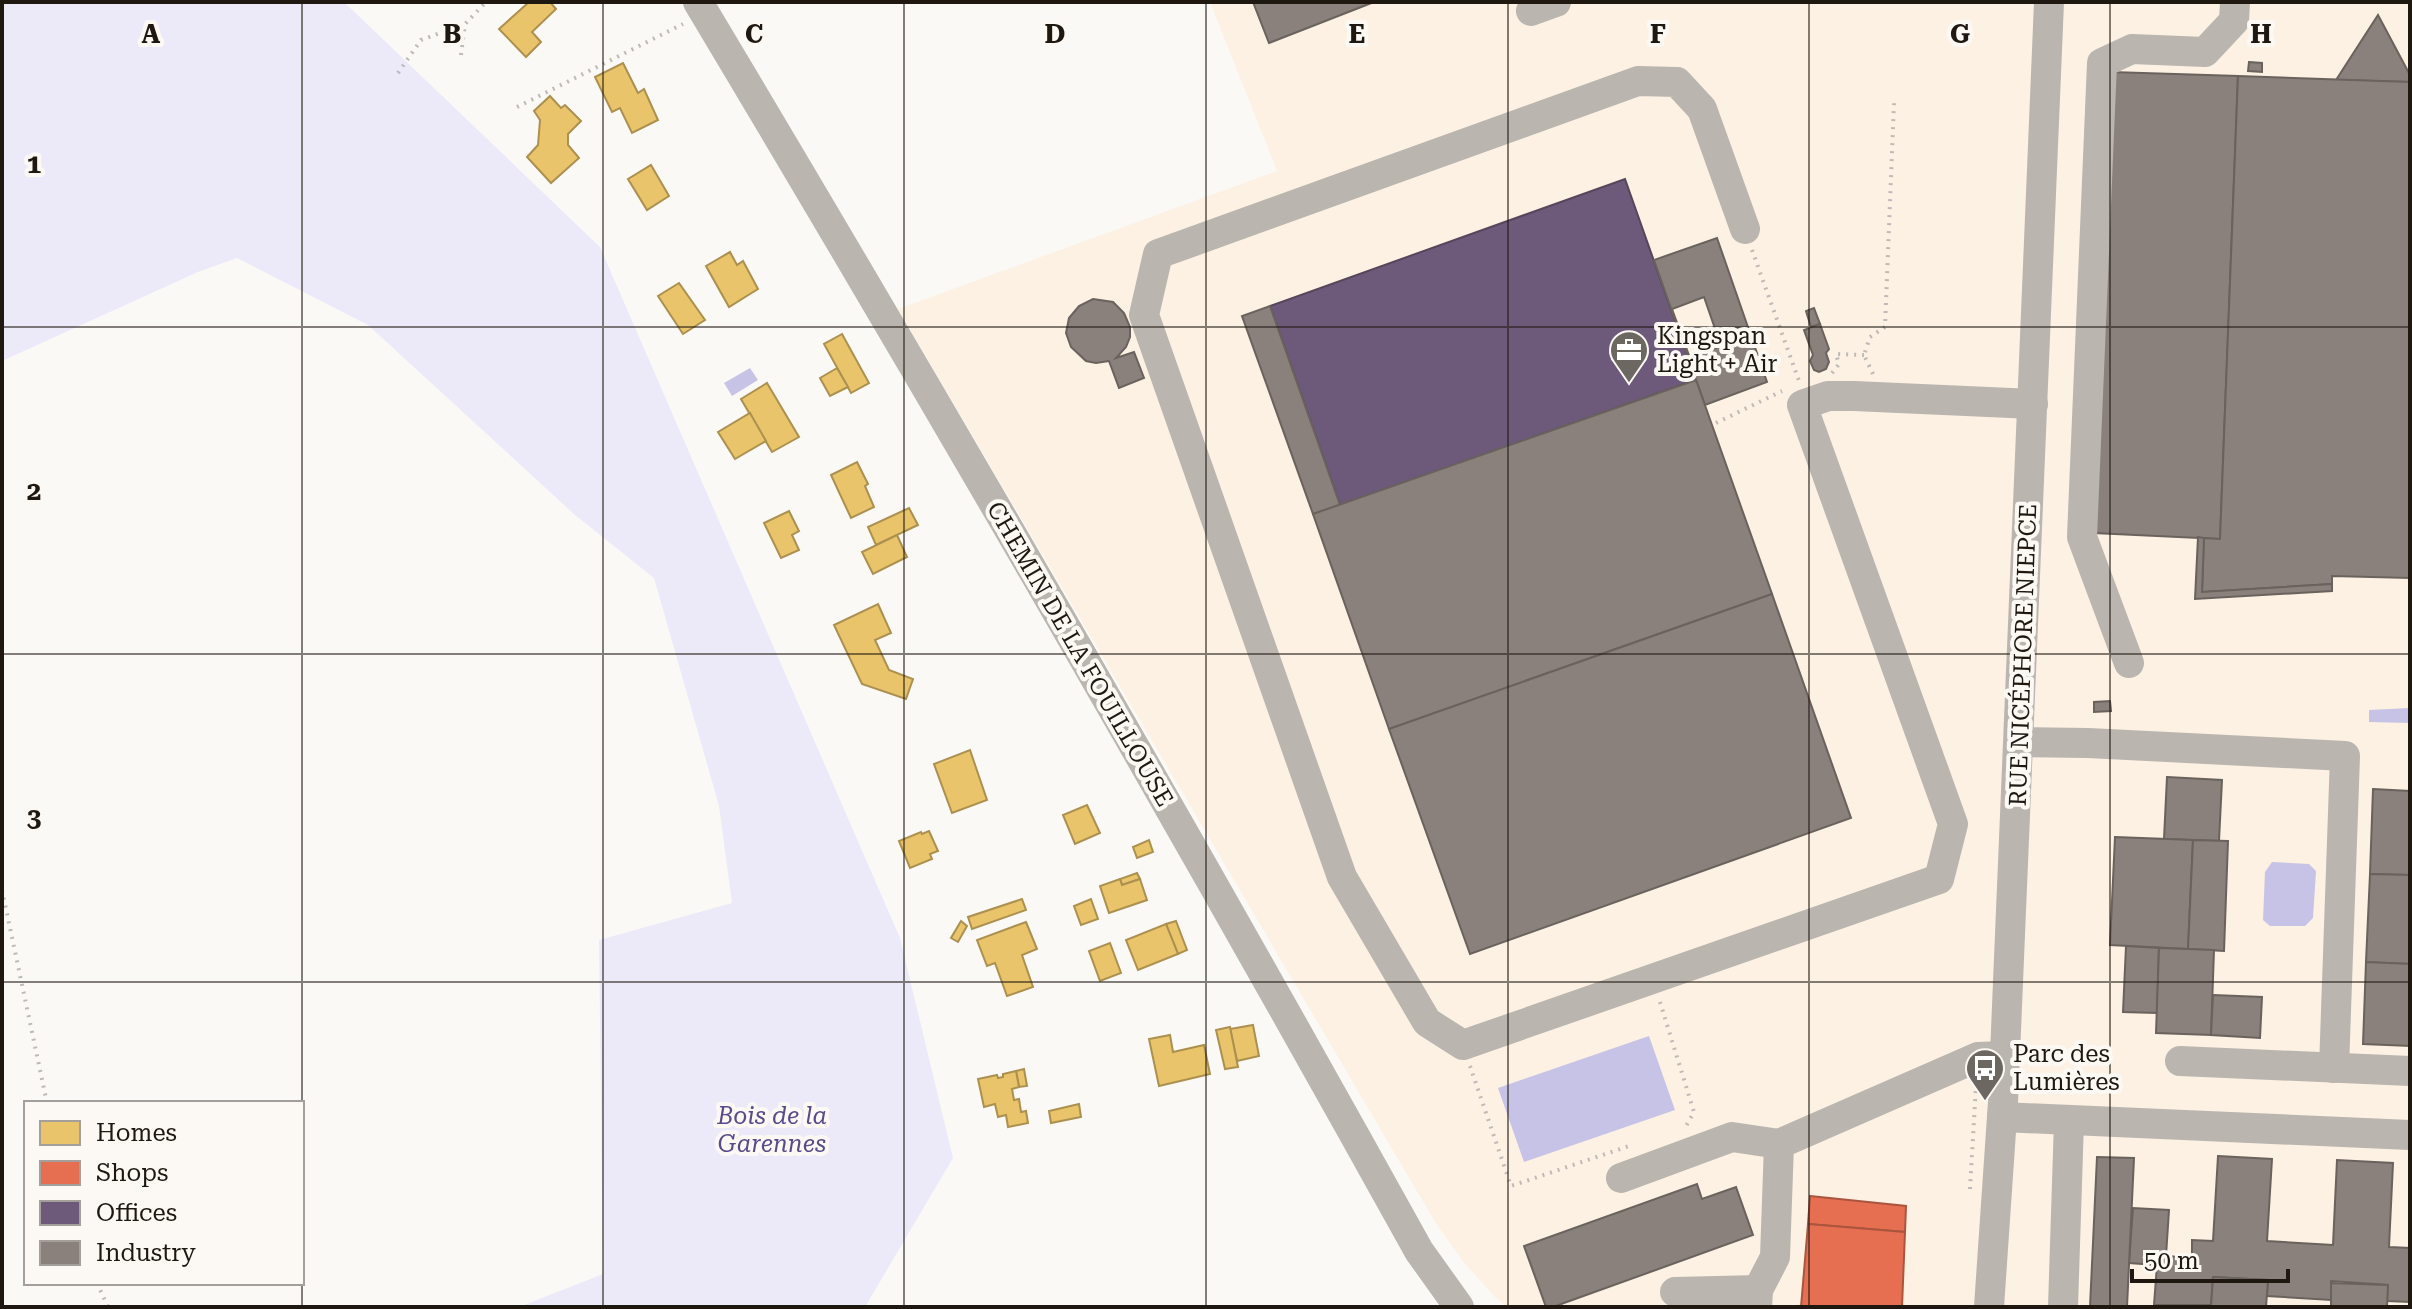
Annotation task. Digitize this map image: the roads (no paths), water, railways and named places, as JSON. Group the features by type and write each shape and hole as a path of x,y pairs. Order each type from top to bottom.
{"street":[{"name":"RUE NICÉPHORE NIEPCE","path":"1989,1307 2002,1117 2020,742 2049,2"},
{"path":"2129,663 2082,537 2102,63 2132,49 2205,52 2234,21 2235,2"},
{"name":"CHEMIN DE LA FOUILLOUSE","path":"702,7 1150,773 1419,1251 1459,1307"},
{"path":"1745,229 1702,109 1677,82 1638,81 1158,254 1144,315 1342,877 1427,1022 1463,1045 1939,879 1953,824 1802,405 1828,396 2033,404"},
{"path":"2020,742 2345,756 2334,1068"},
{"path":"1621,1178 1732,1137 1779,1144 1978,1057 2005,1056"},
{"path":"2180,1061 2410,1071"},
{"path":"2002,1117 2410,1135"},
{"path":"2063,1307 2069,1121"},
{"path":"1675,1292 1757,1299 1775,1257 1779,1144"}],"place":[{"name":"Kingspan Light + Air","path":"1629,384"},
{"name":"Parc des Lumières","path":"1985,1102"}],"park label":[{"name":"Bois de la Garennes","path":"772,1130"}]}
